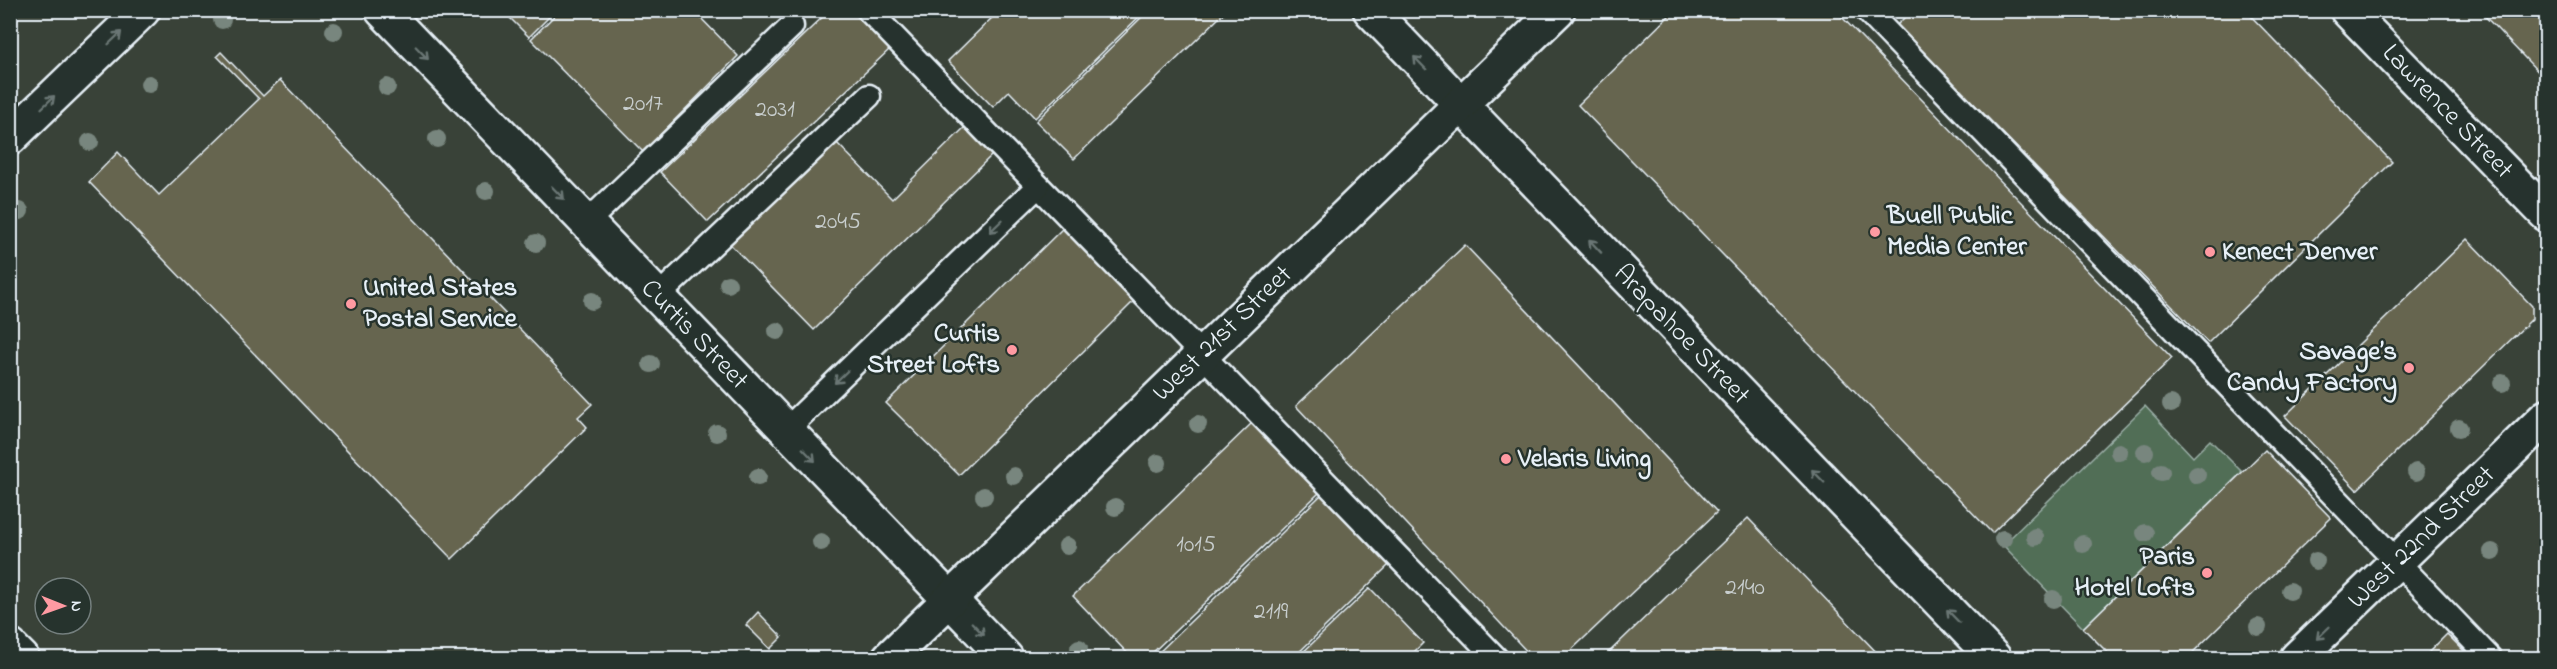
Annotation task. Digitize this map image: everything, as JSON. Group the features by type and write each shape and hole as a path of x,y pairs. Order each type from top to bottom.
{"street":[{"path":"10,138 143,10"},
{"name":"Curtis Street","path":"382,10 1006,658"},
{"name":"Arapahoe Street","path":"1370,10 1994,658"},
{"name":"West 21st Street","path":"889,658 1558,10"},
{"name":"Lawrence Street","path":"2347,10 2547,214"},
{"name":"West 22nd Street","path":"2297,658 2547,417"},
{"path":"10,646 22,658"}],"lane":[{"path":"867,10 1496,658"},
{"path":"1866,10 2490,658"},
{"path":"586,223 792,26"},
{"path":"657,297 868,96"},
{"path":"786,430 1038,186"}],"green space":[{"path":"2145,406 2193,457 2210,440 2242,472 2083,628 2003,545"}],"building":[{"path":"502,10 556,10 529,37"},
{"path":"560,10 693,10 738,56 643,152 531,39"},
{"path":"830,10 854,10 890,49 708,222 660,172"},
{"path":"1000,10 1146,10 1035,118 1009,91 993,107 948,61"},
{"path":"1149,10 1227,10 1074,159 1036,121"},
{"name":"Buell Public Media Center","path":"1675,10 1835,10 2172,358 1992,533 1578,105"},
{"path":"1884,10 1898,10 1891,18"},
{"name":"Kenect Denver","path":"1912,10 2245,10 2392,162 2208,343 1897,25"},
{"path":"2479,10 2546,10 2546,80"},
{"name":"United States Postal Service","path":"221,52 263,96 280,80 592,404 578,417 587,427 452,559 89,182 118,152 159,195 259,99 217,56"},
{"path":"968,124 995,152 814,330 730,244 835,141 892,199"},
{"name":"Curtis Street Lofts","path":"1066,225 1138,297 959,475 886,403"},
{"name":"Savage’s Candy Factory","path":"2467,239 2532,306 2532,319 2357,490 2285,416"},
{"name":"Velaris Living","path":"1465,245 1717,512 1563,658 1533,658 1296,406"},
{"path":"1252,423 1319,493 1147,658 1132,658 1073,596"},
{"name":"Paris Hotel Lofts","path":"2265,450 2331,518 2187,658 2113,658 2083,628"},
{"path":"1321,495 1389,565 1293,658 1153,658"},
{"path":"1748,518 1882,658 1603,658"},
{"path":"1370,588 1423,643 1408,658 1297,658"},
{"path":"758,612 782,637 770,649 746,625"},
{"path":"2447,634 2471,658 2423,658"}],"place":[{"name":"Buell Public Media Center","path":"1875,232"},
{"name":"Kenect Denver","path":"2210,252"},
{"name":"United States Postal Service","path":"351,304"},
{"name":"Curtis Street Lofts","path":"1012,350"},
{"name":"Savage’s Candy Factory","path":"2409,368"},
{"name":"Velaris Living","path":"1506,459"},
{"name":"Paris Hotel Lofts","path":"2207,573"}]}
